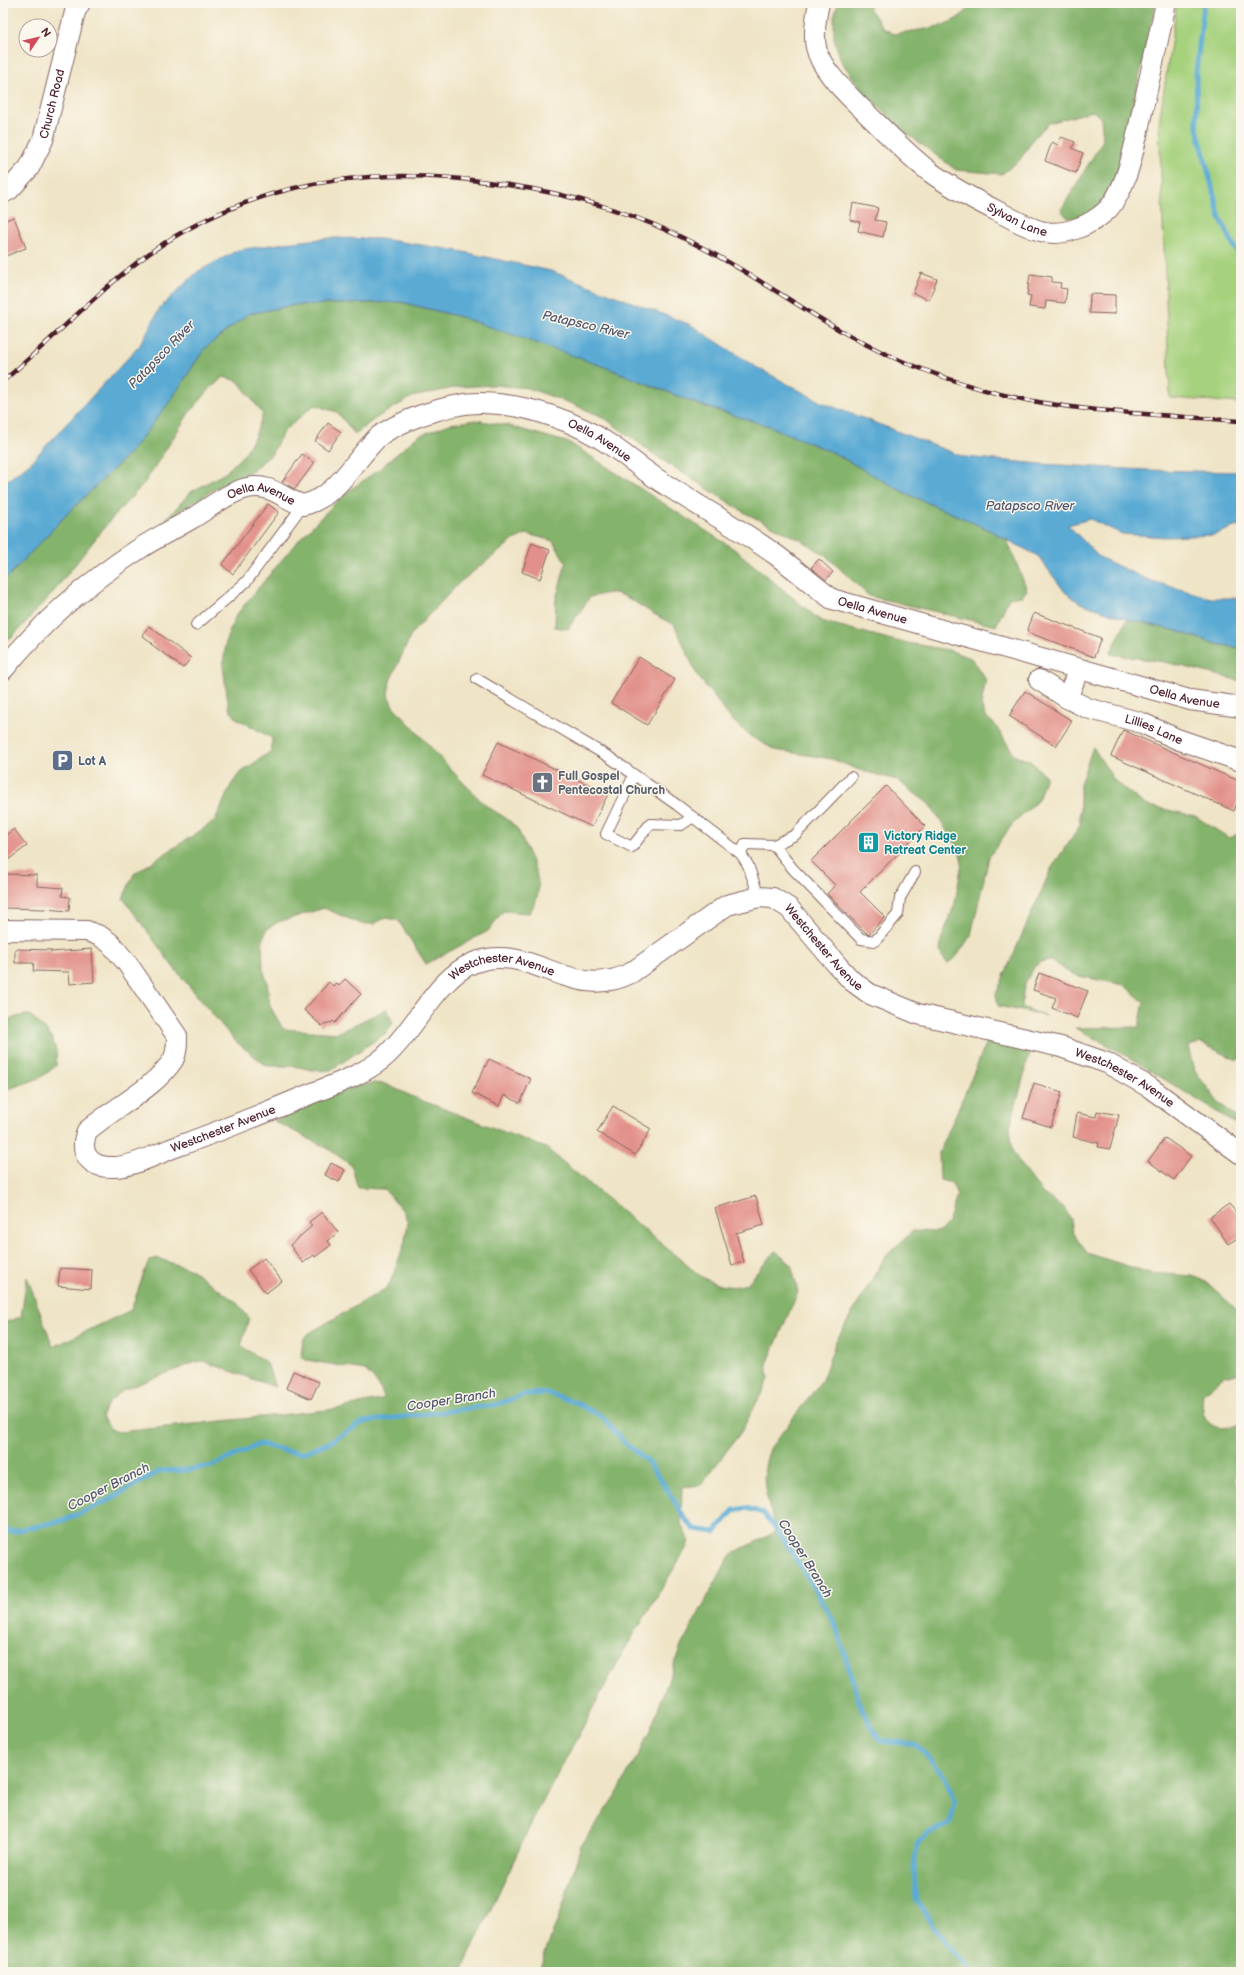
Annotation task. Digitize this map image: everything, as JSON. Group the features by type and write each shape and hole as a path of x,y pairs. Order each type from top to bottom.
{"street":[{"name":"Church Road","path":"3,194 9,190 29,168 43,140 75,12 80,3"},
{"name":"Sylvan Lane","path":"819,3 816,20 816,48 827,70 844,90 901,147 931,173 960,191 1029,227 1046,232 1071,230 1087,225 1106,210 1120,192 1132,157 1166,3"},
{"name":"Oella Avenue","path":"3,670 19,650 62,608 107,573 157,538 230,495 247,488 274,490 303,505 313,503 324,497 379,436 398,425 445,408 482,403 511,405 580,427 611,446 660,481 776,555 807,581 832,599 1190,700 1241,707"},
{"path":"1067,698 1079,669"},
{"name":"Lillies Lane","path":"1039,680 1067,698 1087,708 1142,723 1177,739 1241,761"},
{"name":"Westchester Avenue","path":"3,930 87,931 100,936 110,943 127,962 177,1036 177,1047 173,1059 163,1072 86,1131 83,1142 84,1152 91,1162 101,1166 116,1167 138,1161 228,1128 333,1085 381,1060 404,1036 437,993 454,975 472,964 491,958 513,958 574,980 606,982 620,979 632,973 727,905 742,900 759,897 773,898 789,908 842,971 852,981 870,994 918,1014 1061,1047 1107,1063 1149,1087 1241,1154"}],"lane":[{"path":"196,626 246,582 303,505"},
{"path":"477,679 609,757 693,817 741,854 748,865 759,897"},
{"path":"634,775 606,834 632,847 650,824 682,825 693,817"},
{"path":"741,854 745,844 774,845 795,835 851,777"},
{"path":"774,845 793,869 861,938 875,941 898,914 900,898 915,872"}],"green space":[{"path":"838,3 866,3 883,28 894,34 926,29 948,23 966,12 972,3 1156,3 1117,175 1092,217 1068,218 1061,210 1103,140 1101,118 1093,111 1049,123 1033,139 1020,160 1002,174 956,170 902,130 862,90 841,61 834,39 834,17"},
{"path":"1177,3 1241,3 1241,403 1170,398 1159,123"},
{"path":"401,302 461,317 528,339 605,367 703,406 769,426 834,453 903,492 983,527 1007,540 1027,590 1022,596 1009,598 996,626 869,596 825,555 801,540 747,514 658,457 603,417 528,388 494,385 458,387 412,397 376,418 355,434 337,412 314,405 283,432 271,455 251,471 221,485 164,521 191,492 225,473 245,453 255,436 263,414 238,381 223,377 210,389 189,413 145,482 107,524 51,595 12,637 3,641 3,582 68,513 129,454 171,400 204,349 248,314 295,305"},
{"path":"475,420 506,425 570,443 734,549 821,621 896,641 948,650 971,658 986,680 981,705 986,717 995,725 1015,756 1029,760 1046,776 1038,800 1011,826 989,857 971,935 957,956 947,964 940,953 941,940 955,903 962,862 959,849 929,804 897,780 859,770 832,759 775,750 750,736 731,719 697,675 674,624 666,621 622,595 612,593 590,597 568,629 555,627 556,599 566,563 553,541 527,534 515,539 460,582 412,633 390,681 388,695 393,706 471,791 483,803 509,821 517,829 537,875 538,890 534,905 529,913 503,911 488,931 426,964 398,920 385,918 374,924 361,924 324,908 278,922 267,929 262,942 263,969 267,981 270,1006 283,1029 337,1033 387,1009 393,1023 386,1033 331,1070 318,1071 294,1066 267,1066 235,1041 174,968 123,898 134,874 215,821 231,785 239,774 271,751 272,738 236,718 229,708 223,667 226,640 236,615 295,544 343,495 378,470 418,436 450,424"},
{"path":"1127,619 1177,631 1217,644 1241,648 1241,681 1165,662 1110,654"},
{"path":"1093,747 1114,780 1145,805 1195,816 1229,838 1241,833 1241,1058 1237,1060 1201,1043 1188,1046 1194,1070 1218,1102 1241,1121 1241,1127 1122,1053 1075,1028 1139,1027 1144,1002 1124,985 1073,975 1052,961 1040,962 1028,977 1024,988 1022,1007 1046,1016 998,1006 996,994 1051,869 1080,825 1080,784"},
{"path":"30,1015 51,1037 56,1049 56,1066 40,1078 3,1091 3,1024 9,1019"},
{"path":"990,1035 1031,1049 1010,1127 1013,1152 1042,1193 1064,1208 1071,1219 1073,1232 1087,1253 1150,1273 1192,1276 1204,1280 1234,1307 1241,1316 1241,1372 1222,1378 1203,1394 1202,1404 1206,1419 1210,1424 1216,1427 1231,1427 1241,1423 1241,1472 1235,1477 1238,1489 1241,1490 1241,1972 538,1972 561,1911 581,1846 617,1793 637,1757 650,1731 680,1648 729,1557 740,1549 776,1531 767,1499 764,1479 767,1458 771,1447 822,1380 836,1341 885,1257 913,1231 939,1232 948,1223 957,1195 952,1183 940,1180 939,1153"},
{"path":"373,1083 385,1084 418,1099 546,1148 699,1275 716,1284 736,1286 748,1283 775,1251 791,1264 798,1292 767,1364 769,1379 741,1432 701,1485 682,1487 681,1524 689,1541 687,1547 622,1654 533,1820 461,1972 3,1972 3,1323 21,1317 27,1277 53,1347 131,1310 147,1265 151,1260 157,1258 192,1270 236,1302 249,1318 241,1346 267,1363 275,1387 203,1361 196,1362 120,1392 108,1405 102,1416 106,1424 113,1430 119,1432 336,1409 384,1399 377,1383 365,1370 306,1360 301,1356 303,1341 306,1335 385,1289 390,1283 404,1245 408,1223 403,1211 384,1189 358,1188 351,1165 327,1148 274,1121 348,1089"}],"water":[{"name":"Patapsco River","path":"330,238 381,239 454,250 551,271 691,325 756,367 821,402 964,457 1041,464 1146,470 1241,472 1241,530 1237,526 1214,535 1167,537 1122,534 1090,519 1068,525 1099,557 1148,580 1211,598 1241,598 1241,648 1217,644 1177,631 1127,619 1080,603 1065,592 1038,556 983,527 903,492 834,453 769,426 703,406 605,367 461,317 401,302 295,305 248,314 204,349 171,400 129,454 68,513 3,582 3,484 30,463 140,345 160,308 197,272 238,250"}],"building":[{"path":"1061,137 1075,142 1072,148 1083,153 1076,173 1045,161 1052,142 1058,145"},
{"path":"853,203 878,208 875,220 886,222 883,237 858,231 860,222 850,220"},
{"path":"14,217 26,248 3,257 3,221"},
{"path":"921,273 937,279 929,300 913,293"},
{"path":"1030,274 1052,277 1052,282 1061,283 1060,288 1067,289 1065,303 1046,301 1045,309 1029,307 1031,296 1027,295"},
{"path":"1090,294 1115,295 1115,314 1089,313"},
{"path":"328,423 341,432 328,450 315,441"},
{"path":"302,454 314,463 295,489 282,482"},
{"path":"268,504 279,512 233,574 222,565"},
{"path":"532,543 550,550 540,579 522,572"},
{"path":"819,559 833,572 826,580 811,568"},
{"path":"1034,613 1101,638 1094,657 1027,632"},
{"path":"149,626 191,658 183,668 151,644 152,643 142,635"},
{"path":"639,657 675,680 647,725 611,703"},
{"path":"1025,691 1072,721 1056,746 1009,716"},
{"path":"1123,730 1241,782 1241,794 1234,811 1111,756"},
{"name":"Full Gospel Pentecostal Church","path":"498,742 608,794 592,827 482,775"},
{"name":"Victory Ridge Retreat Center","path":"886,786 925,826 860,892 885,917 869,934 866,933 827,894 835,885 811,861"},
{"path":"14,829 27,846 8,860 3,854 3,837"},
{"path":"3,874 37,875 37,886 63,888 62,896 70,897 69,911 3,908"},
{"path":"15,949 51,950 51,952 92,949 94,982 70,984 69,972 33,971 34,963 15,963"},
{"path":"1039,973 1088,991 1077,1018 1052,1008 1056,998 1033,990"},
{"path":"345,979 361,994 335,1023 333,1021 327,1024 325,1023 322,1026 304,1010 329,982 333,986 336,983 339,986"},
{"path":"489,1059 531,1079 520,1103 504,1095 499,1106 472,1093"},
{"path":"1034,1083 1062,1092 1051,1127 1023,1118"},
{"path":"613,1106 651,1129 635,1155 597,1132"},
{"path":"1097,1111 1119,1115 1110,1149 1098,1147 1099,1143 1073,1137 1077,1113 1096,1117"},
{"path":"1165,1138 1191,1156 1174,1180 1148,1161"},
{"path":"331,1163 345,1170 339,1182 325,1175"},
{"path":"756,1196 764,1225 736,1233 744,1262 732,1265 715,1208"},
{"path":"1229,1204 1241,1218 1241,1236 1228,1244 1210,1217"},
{"path":"322,1212 338,1232 328,1241 331,1245 315,1257 314,1255 303,1263 290,1245 312,1226 309,1222"},
{"path":"264,1258 282,1281 266,1293 248,1270"},
{"path":"60,1268 92,1270 91,1289 58,1286"},
{"path":"293,1371 319,1382 311,1399 286,1388"}],"waterway":[{"path":"1204,3 1196,72 1197,128 1220,218 1241,260"},
{"name":"Cooper Branch","path":"3,1531 15,1531 65,1520 105,1502 160,1471 187,1470 212,1466 260,1444 302,1453 328,1443 363,1422 495,1405 526,1394 548,1393 574,1402 601,1416 626,1444 647,1461 661,1480 686,1520 694,1529 715,1532 734,1510 746,1508 763,1513 778,1531 817,1592 837,1629 861,1708 880,1741 915,1744 931,1759 946,1780 955,1803 950,1824 927,1834 917,1844 914,1870 916,1899 948,1947 965,1963 971,1972"}],"railway":[{"path":"3,381 26,362 114,281 161,245 186,230 223,212 260,198 298,187 336,180 415,176 455,178 522,187 575,198 626,214 701,247 858,341 924,370 992,392 1022,399 1084,409 1241,421"}],"place":[{"name":"Lot A","path":"63,761"},
{"name":"Full Gospel Pentecostal Church","path":"542,783"},
{"name":"Victory Ridge Retreat Center","path":"868,843"}]}
